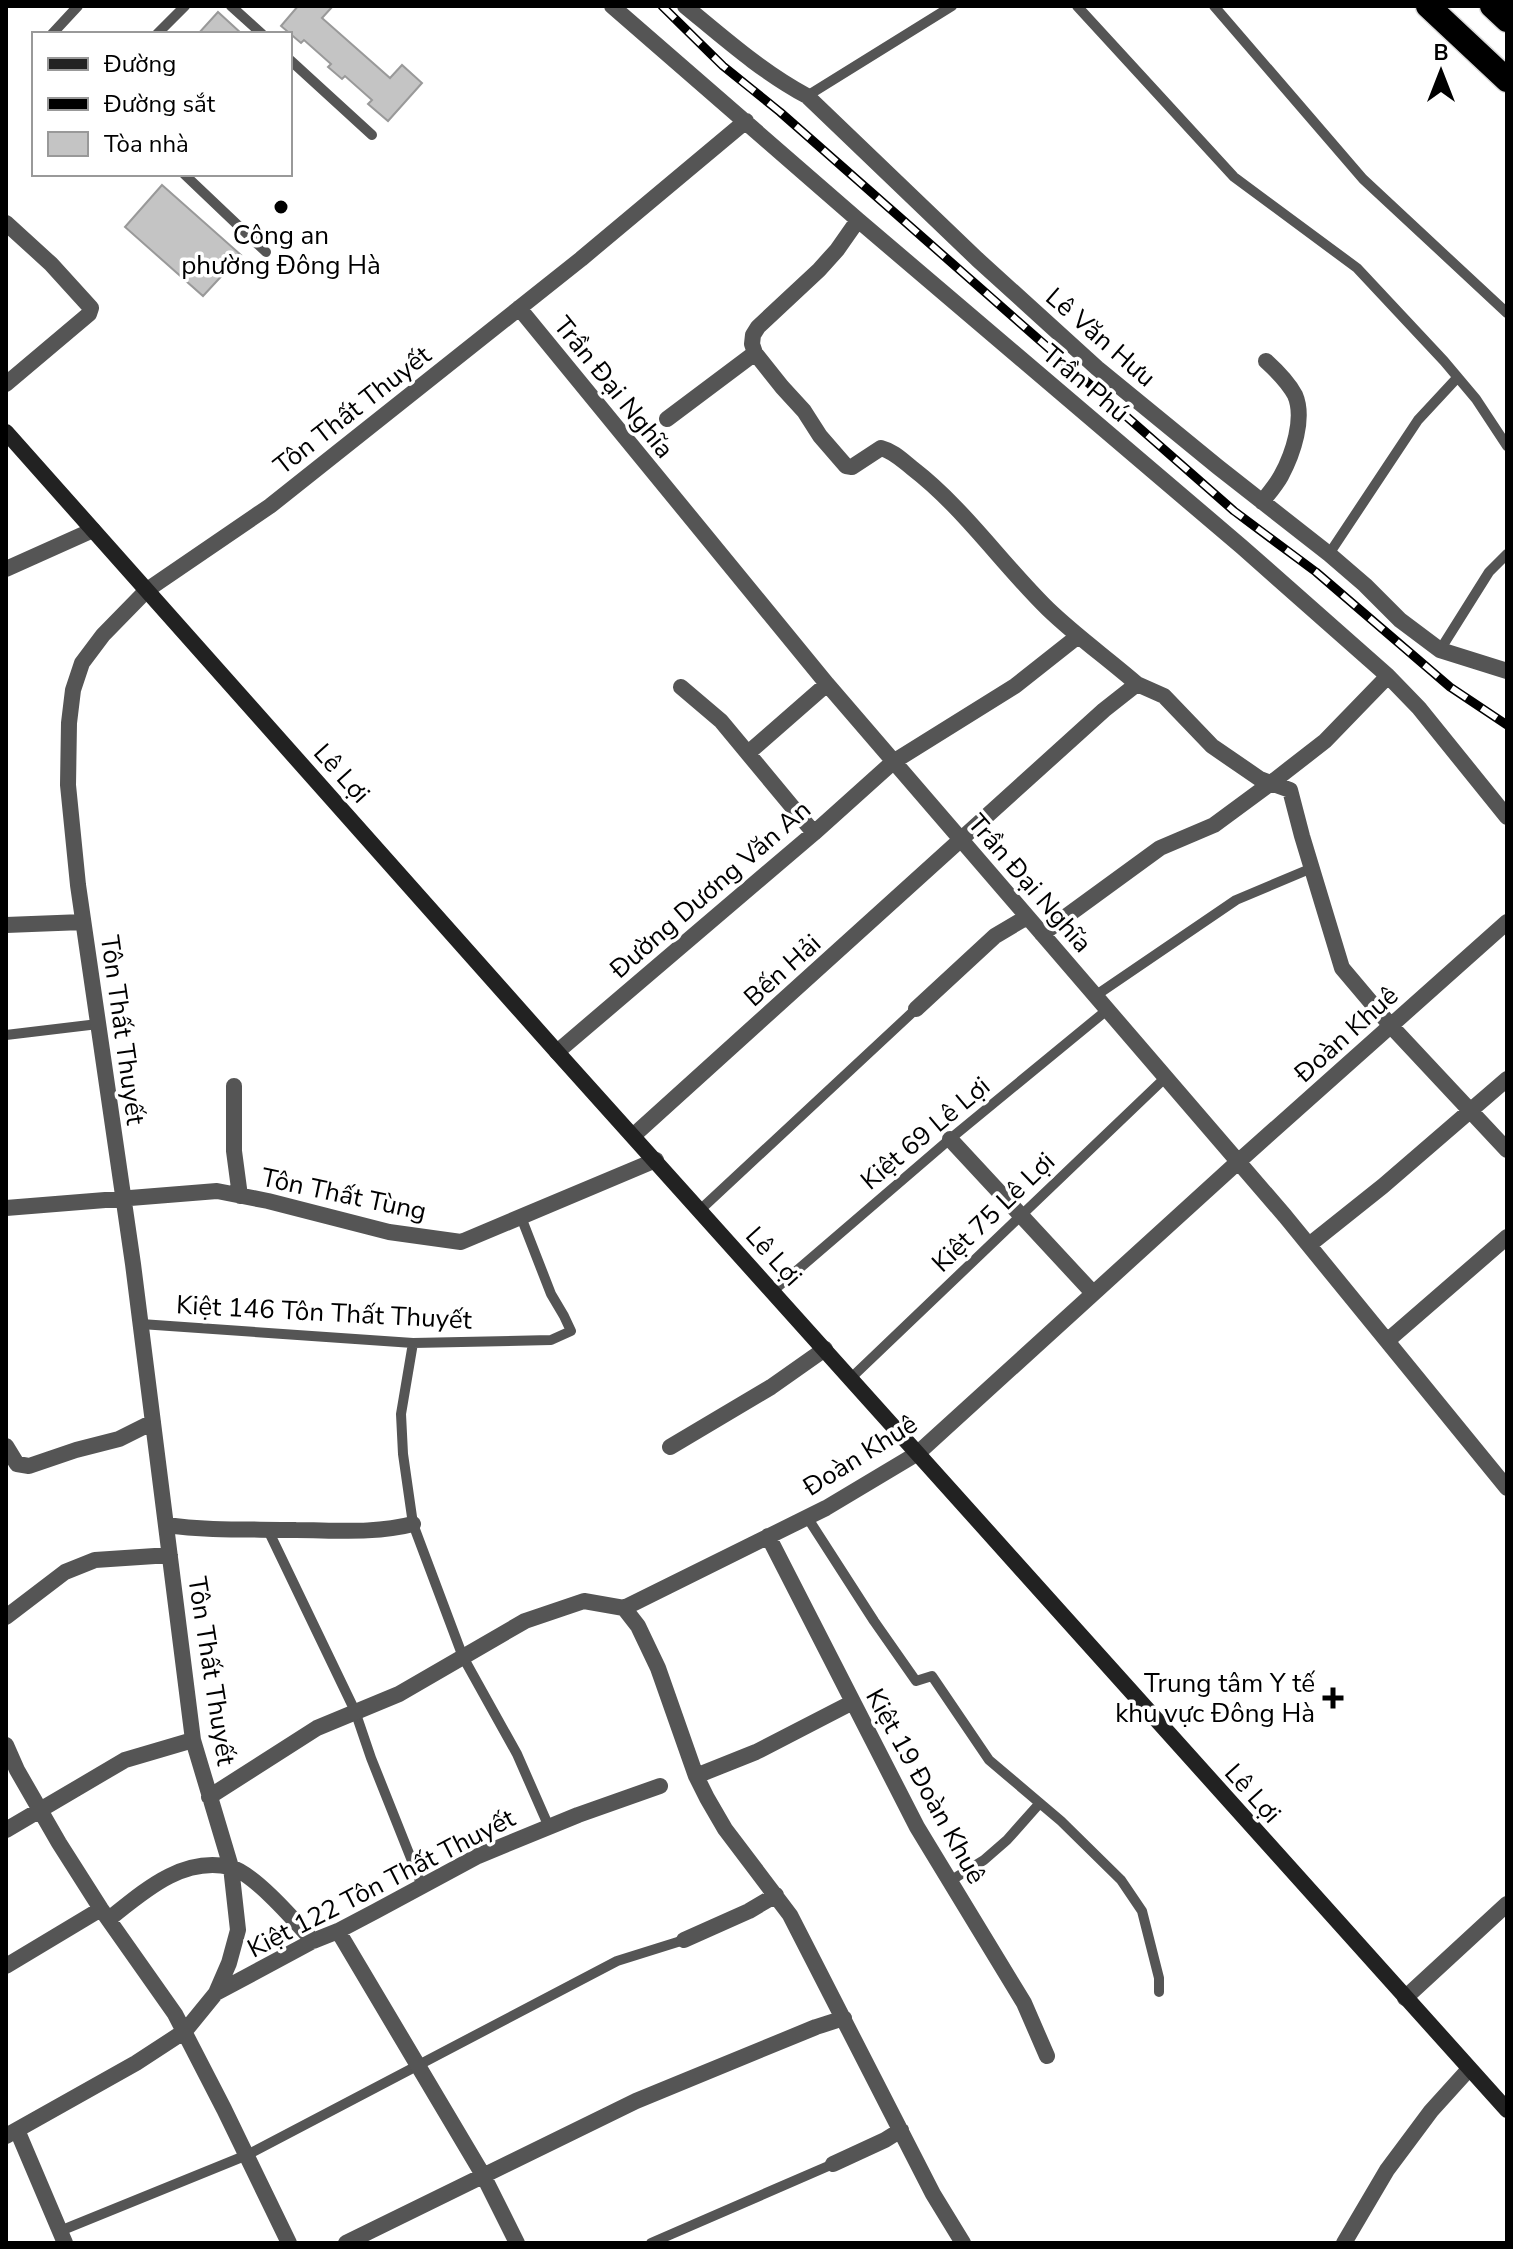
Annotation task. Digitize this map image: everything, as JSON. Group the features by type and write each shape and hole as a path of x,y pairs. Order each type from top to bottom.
{"highway":[{"path":"1428,6 1507,80"},
{"path":"1492,6 1507,20"}],"street":[{"name":"Trần Phú","path":"612,6 1388,676 1419,708 1507,817"},
{"name":"Lê Văn Hưu","path":"685,6 786,85 807,96 977,259 1097,368 1329,554 1400,620 1440,650 1507,671"},
{"name":"Tôn Thất Thuyết","path":"11,2133 136,2063 185,2031 216,1993 238,1930 231,1867 193,1740 141,1324 83,922 68,785 69,723 73,690 82,663 103,635 147,590 270,506 581,259 746,121"},
{"path":"858,220 819,270 758,327 753,335 755,353 846,466 852,467 881,448 891,452 939,488 1027,588 1077,637 1098,650 1137,684 1164,696 1212,746 1260,779 1290,790 1342,968 1391,1026 1507,1150"},
{"path":"6,223 51,264 91,308 89,314 6,384"},
{"name":"Trần Đại Nghĩa","path":"519,308 827,684 1239,1161 1507,1488"},
{"path":"667,419 755,353"},
{"path":"1262,502 1281,476 1288,460 1299,412 1294,393 1281,374 1266,361"},
{"name":"Lê Lợi","path":"6,432 557,1052 1507,2110"},
{"path":"6,569 93,530"},
{"name":"Đường Dương Văn An","path":"557,1052 893,762 1015,686 1077,637"},
{"path":"1042,934 1160,848 1214,825 1271,783 1325,741 1388,676"},
{"path":"748,753 827,684"},
{"name":"Bến Hải","path":"634,1135 1104,710 1137,684"},
{"path":"681,687 721,721 814,833"},
{"path":"916,1009 995,936 1027,917"},
{"path":"6,925 83,922"},
{"name":"Đoàn Khuê","path":"624,1608 826,1508 918,1453 1507,922"},
{"path":"1309,1245 1507,1079"},
{"path":"234,1086 234,1151 240,1196"},
{"path":"950,1139 1093,1293"},
{"name":"Tôn Thất Tùng","path":"6,1208 217,1191 389,1232 461,1242 656,1160"},
{"path":"1387,1341 1507,1237"},
{"path":"670,1447 771,1387 825,1349"},
{"path":"6,1446 17,1464 29,1466 119,1439 153,1422"},
{"path":"166,1525 230,1530 355,1531 413,1524"},
{"name":"Kiệt 19 Đoàn Khuê","path":"768,1536 917,1827 1024,2003 1047,2056"},
{"path":"6,1617 65,1572 95,1560 170,1555"},
{"path":"209,1797 317,1728 399,1694 525,1621 584,1601 624,1608 638,1626 658,1668 696,1776 725,1829 790,1915 933,2194 963,2243"},
{"path":"696,1776 756,1752 853,1702"},
{"path":"6,1830 125,1760 193,1740"},
{"path":"6,1745 40,1810 105,1914 185,2031 289,2243"},
{"name":"Kiệt 122 Tôn Thất Thuyết","path":"216,1993 478,1856 660,1786"},
{"path":"6,1966 184,1868 231,1867 267,1892 313,1941"},
{"path":"684,1940 749,1911 776,1895"},
{"path":"1405,1998 1507,1904"},
{"path":"338,1931 483,2175 517,2243"},
{"path":"346,2243 636,2101 844,2018"},
{"path":"1344,2243 1387,2170 1431,2111 1469,2069"},
{"path":"833,2164 901,2130"},
{"path":"11,2133 62,2237"}],"lane":[{"path":"54,32 78,6"},
{"path":"159,32 185,6"},
{"path":"231,6 260,32"},
{"path":"807,96 952,6"},
{"path":"1077,6 1234,177 1357,268 1444,361 1476,399 1507,446"},
{"path":"1214,6 1363,179 1507,313"},
{"path":"292,62 372,135"},
{"path":"186,176 266,252"},
{"path":"1329,554 1418,420 1457,378"},
{"path":"1440,650 1489,572 1507,554"},
{"path":"1095,996 1236,900 1312,868"},
{"path":"700,1210 916,1009"},
{"name":"Kiệt 69 Lê Lợi","path":"773,1291 1107,1010"},
{"path":"6,1035 98,1024"},
{"name":"Kiệt 75 Lê Lợi","path":"851,1378 1166,1077"},
{"name":"Kiệt 146 Tôn Thất Thuyết","path":"141,1324 413,1343 551,1340 571,1331 551,1294 521,1217"},
{"path":"413,1343 401,1414 413,1524 463,1657 517,1754 549,1827"},
{"path":"807,1517 916,1681 932,1676 989,1760 1061,1821 1121,1880 1142,1911 1159,1978 1159,1992"},
{"path":"268,1530 355,1711 422,1886"},
{"path":"950,1881 984,1860 1039,1804"},
{"path":"62,2237 247,2155 617,1961 684,1940"},
{"path":"651,2243 833,2164"}],"building":[{"path":"298,6 333,6 322,18 390,78 402,65 422,83 388,121 368,104 372,100 345,76 342,79 328,67 331,64 304,40 301,43 292,32 281,26"},
{"path":"218,12 240,32 200,32"},
{"path":"162,185 241,255 203,296 125,227"}],"railway":[{"path":"662,6 723,66 780,112 1234,511 1316,572 1450,687 1507,725"}],"place":[{"name":"Công an phường Đông Hà","path":"281,207"},
{"name":"Trung tâm Y tế khu vực Đông Hà","path":"1333,1698"}]}
